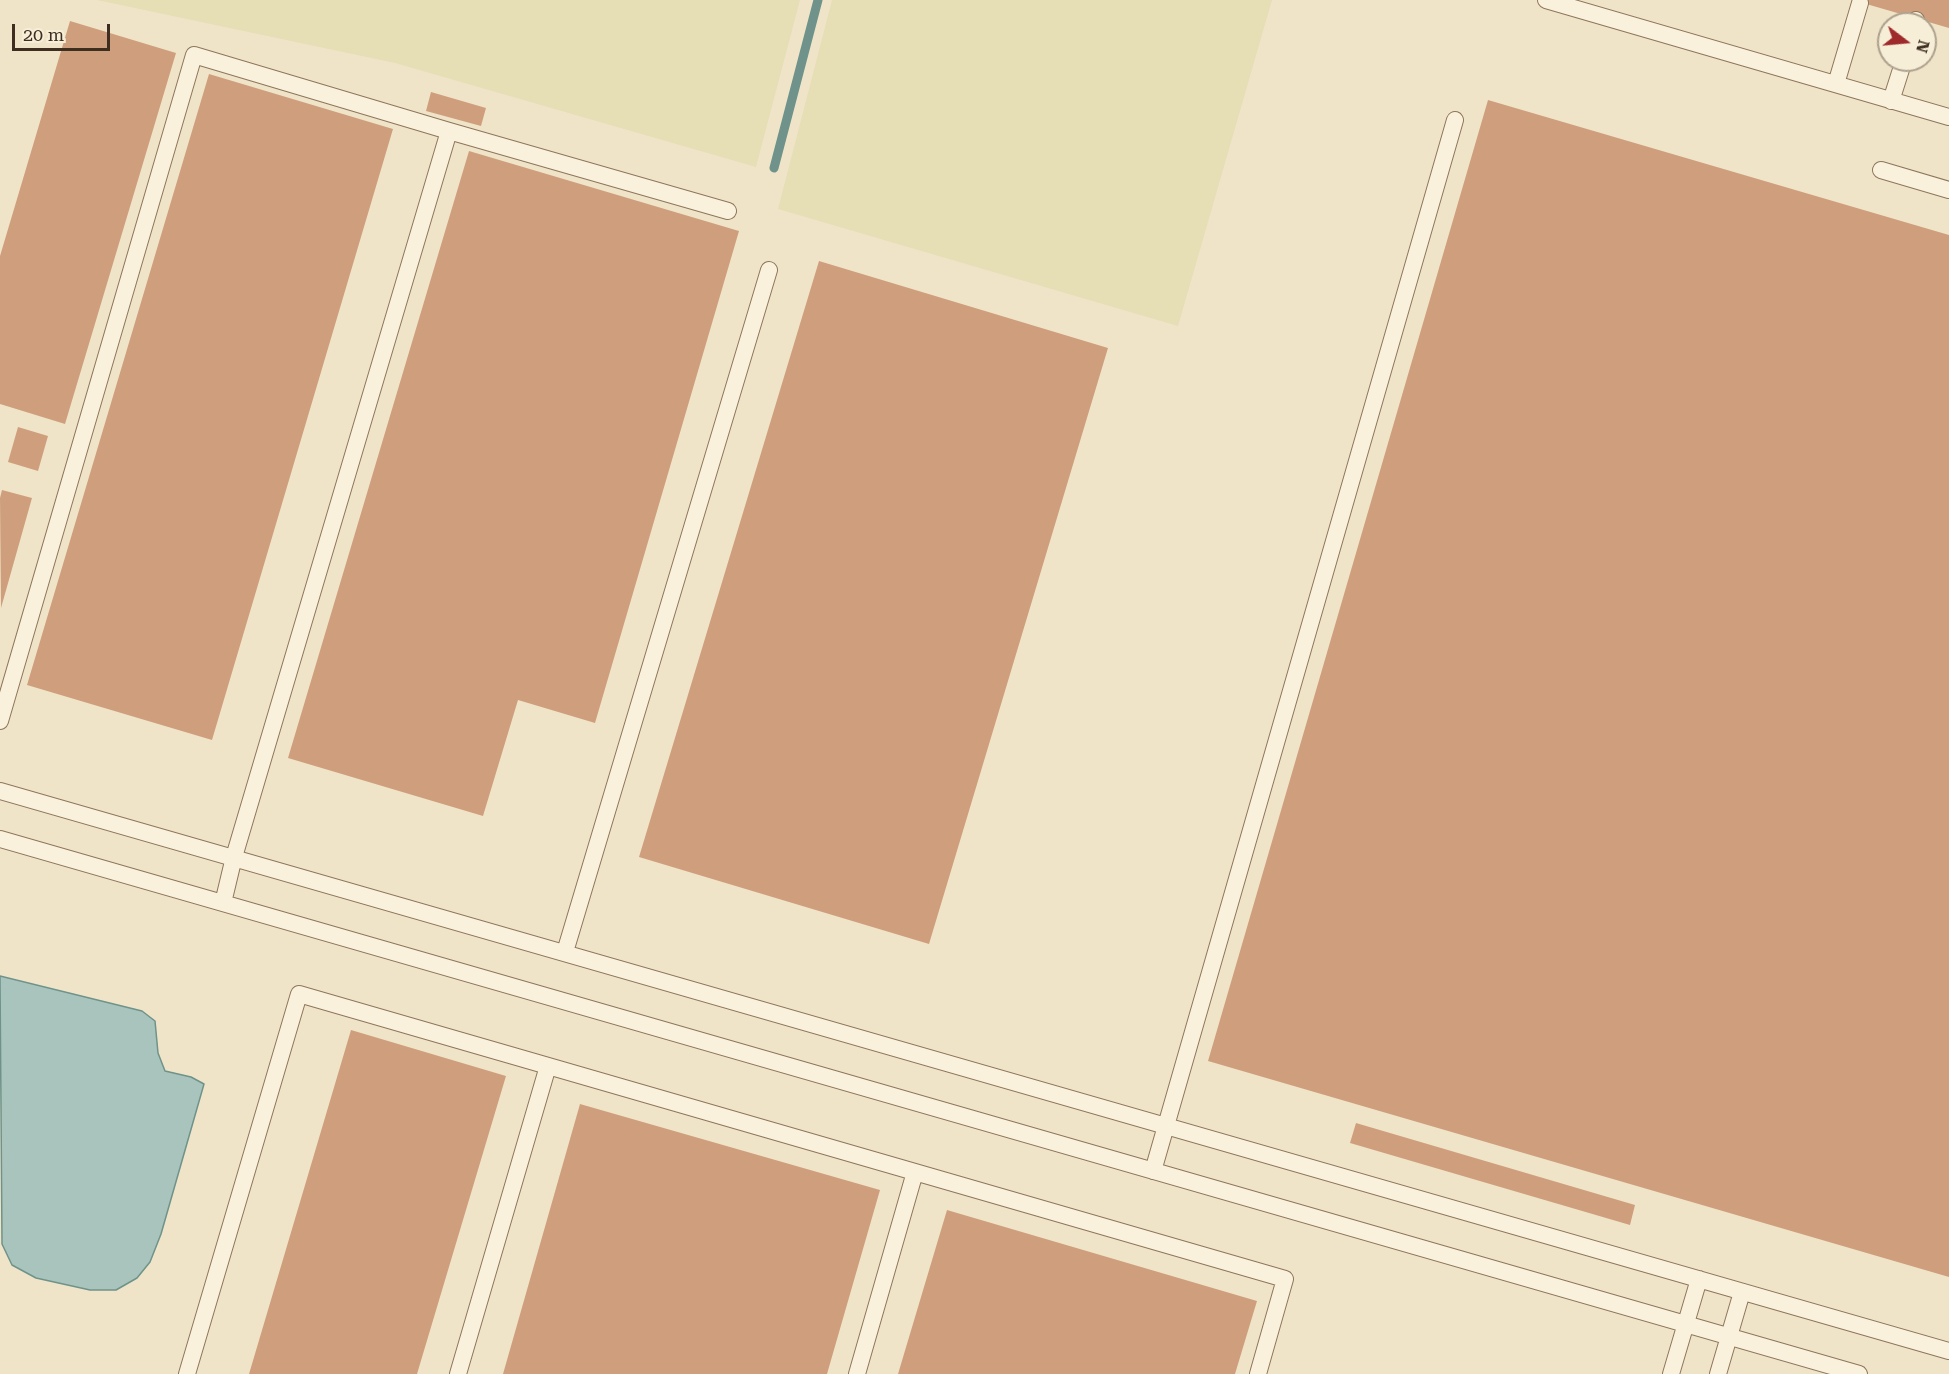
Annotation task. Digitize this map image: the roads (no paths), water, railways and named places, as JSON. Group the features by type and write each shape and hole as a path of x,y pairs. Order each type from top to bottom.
{"lane":[{"path":"1546,0 1949,117"},
{"path":"1836,84 1860,3"},
{"path":"0,721 194,55 728,211"},
{"path":"1891,100 1900,72"},
{"path":"1153,1171 1455,120"},
{"path":"223,903 234,857 449,131"},
{"path":"1881,170 1949,190"},
{"path":"565,952 769,270"},
{"path":"0,791 1949,1351"},
{"path":"0,839 1859,1374"},
{"path":"187,1374 299,994 1286,1280 1258,1374"},
{"path":"458,1374 548,1066"},
{"path":"857,1374 915,1172"},
{"path":"1671,1374 1699,1279"},
{"path":"1718,1374 1742,1292"}],"water":[{"path":"0,976 142,1011 155,1021 158,1053 165,1071 191,1077 204,1084 161,1234 150,1262 137,1278 116,1290 90,1290 36,1278 12,1265 2,1244"}],"waterway":[{"path":"774,168 818,0"}]}
